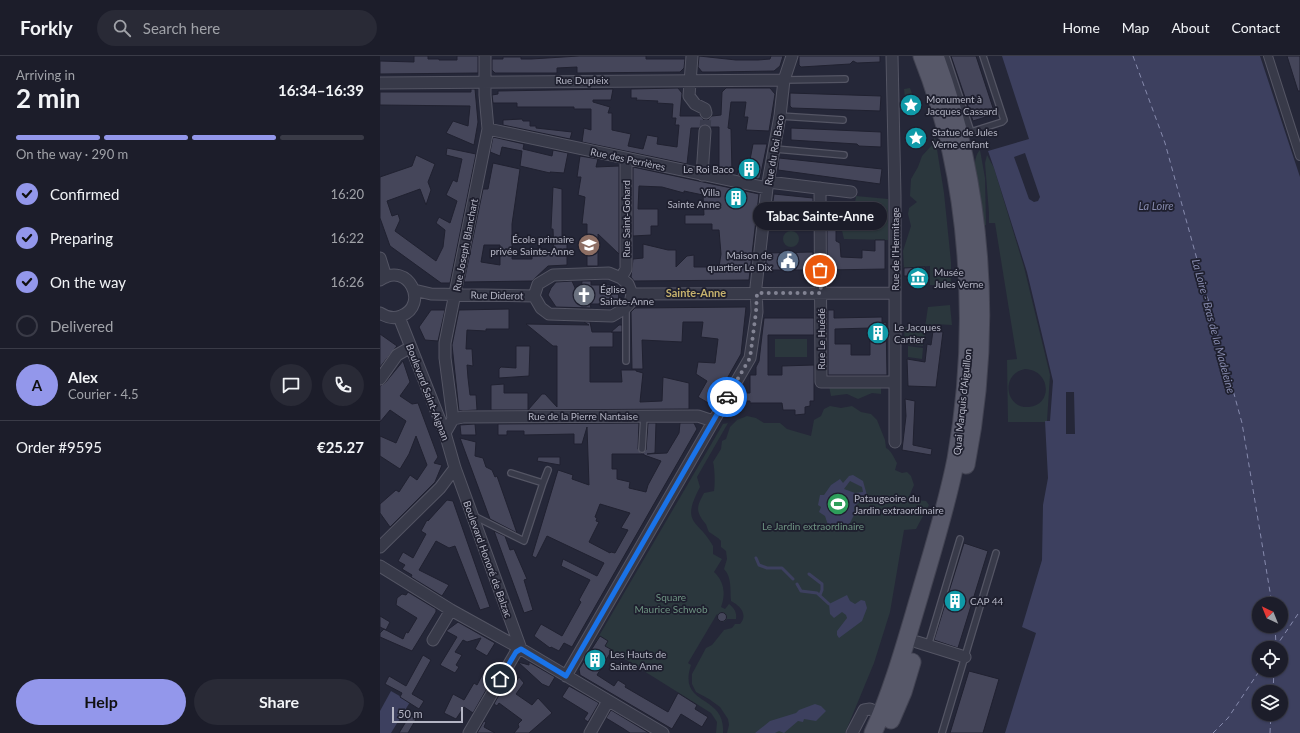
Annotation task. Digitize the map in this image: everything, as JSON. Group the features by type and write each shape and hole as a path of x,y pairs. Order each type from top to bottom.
{"main road":[{"name":"Quai Marquis d'Aiguillon","path":"916,646 956,459 966,385 969,319 961,215 961,143 939,106 922,56"},
{"name":"Quai Marquis d'Aiguillon","path":"916,646 960,494 973,428 978,386 981,328 979,263 973,206 961,143 935,56"},
{"path":"873,733 886,722 902,692 916,646"}],"street":[{"name":"Rue Joseph Blanchart","path":"453,419 445,358 445,344 488,129 485,56"},
{"path":"692,56 689,96 695,104 705,109 706,113"},
{"name":"Rue du Roi Baco","path":"566,676 750,358 756,312 768,185 775,149 784,80 792,56"},
{"name":"Rue de l'Hermitage","path":"892,56 894,128 895,442"},
{"path":"1268,56 1300,156"},
{"name":"Rue Dupleix","path":"380,83 486,81 784,80"},
{"name":"Rue des Perrières","path":"488,129 702,175 768,185 820,188 852,192"},
{"path":"702,175 705,131"},
{"name":"Rue Saint-Gohard","path":"621,278 626,269 626,159"},
{"name":"Rue Le Huédé","path":"820,188 821,382 895,382"},
{"path":"380,258 383,279 392,275 403,277 409,282 414,290 412,306 407,312 399,317 389,317 380,312"},
{"path":"609,273 621,278 628,284 632,294 630,303 624,310 612,316 549,314 541,308 534,296 538,284 553,276 609,273"},
{"name":"Rue Diderot","path":"414,290 431,294 534,296"},
{"path":"632,294 895,293"},
{"name":"Boulevard Saint-Aignan","path":"399,317 446,433 455,468"},
{"path":"380,379 397,355 411,347"},
{"name":"Rue de la Pierre Nantaise","path":"453,419 463,417 698,416 713,421"},
{"path":"446,433 453,419"},
{"path":"380,547 440,488 455,468"},
{"name":"Boulevard Honoré de Balzac","path":"455,468 474,516 521,649"},
{"path":"380,566 450,610 521,649 663,733"},
{"path":"433,640 450,610"},
{"path":"916,646 965,657"},
{"path":"469,733 516,652 521,649"},
{"path":"590,733 608,701"},
{"path":"852,733 864,710 868,709 886,722"}],"lane":[{"path":"946,56 961,143 1004,120 983,56"},
{"path":"784,80 845,79"},
{"path":"780,116 843,120"},
{"path":"775,149 844,156"},
{"path":"624,310 626,313 626,361"},
{"path":"642,449 644,416"},
{"path":"474,516 524,541 548,470"},
{"path":"511,473 543,483"},
{"path":"916,646 960,539"},
{"path":"942,733 996,554"}],"green space":[{"path":"910,88 916,105 906,107 904,89"},
{"path":"935,137 944,193 951,262 951,285 930,285 930,266 904,268 903,251 911,226 908,214 909,208 917,202 910,196 911,179 922,156 932,145"},
{"path":"980,150 985,178 986,225 984,226 982,225 975,185 975,164"},
{"path":"987,155 994,168 1024,267 1050,375 1047,421 1045,422 1008,422 1007,360 1017,359 995,223 989,223 985,163","holes":["1025,369 1034,371 1040,375 1044,381 1046,388 1045,394 1037,405 1029,407 1021,406 1015,403 1011,397 1009,384 1012,377 1017,372"]},
{"path":"856,196 888,199 888,240 844,239 840,222 851,219 852,212 846,207 847,202 855,203"},
{"path":"791,231 798,236 799,239 794,246 791,247 784,242 783,239 788,232"},
{"path":"950,305 952,325 934,324 933,327 926,327 923,346 905,344 904,327 925,327 928,307"},
{"path":"775,339 807,339 807,357 775,357"},
{"path":"908,346 923,348 922,359 908,357"},
{"path":"829,386 881,386 881,394 872,393 858,399 847,394 831,396"},
{"name":"Le Jardin extraordinaire","path":"830,406 841,408 852,406 861,412 871,414 877,420 885,440 886,448 891,452 897,463 895,470 902,473 907,472 911,476 914,485 908,499 926,501 929,505 916,529 904,530 890,612 874,663 845,733 727,733 729,725 728,719 720,707 696,692 692,684 692,674 706,648 712,645 724,630 732,628 735,624 740,624 743,614 738,605 731,601 729,580 727,572 724,569 727,559 726,551 721,547 721,541 709,532 706,524 698,512 700,501 704,493 714,491 715,477 713,462 721,449 722,441 726,439 730,427 737,420 747,416 756,418 764,423 780,423 787,429 811,436 814,420 821,416 824,409"},
{"name":"Square Maurice Schwob","path":"728,423 697,477 700,487 691,508 693,521 713,546 713,554 722,559 714,572 720,579 724,593 721,607 725,609 729,604 736,612 736,619 727,619 724,622 721,622 717,614 688,663 691,665 688,678 691,688 717,711 722,720 723,733 716,733 717,722 711,713 596,641 723,424"}],"water":[{"name":"La Loire","path":"1002,56 1260,56 1300,177 1300,733 1005,733 1036,633 1022,627 1042,560 1043,505 1048,478 1045,421 1050,421 1053,381 1027,272 988,151 1029,139"},
{"name":"Pataugeoire du Jardin extraordinaire","path":"853,475 863,481 868,499 862,500 854,507 855,513 846,531 841,532 829,528 825,516 819,512 821,507 818,505 820,495 824,495 831,485 840,479 843,483 849,476","holes":["850,481 862,487 863,492 855,493 844,489"]},
{"path":"847,595 850,601 855,604 861,600 865,601 867,608 862,621 839,638 837,631 847,618 842,612 834,618 830,614 829,604"},
{"path":"391,691 410,702 391,733 380,733 380,711"},
{"path":"815,704 821,706 826,711 816,721 804,719 803,722 798,721 784,733 779,731 775,733 755,733 770,721 796,713 799,710"}],"pier":[{"path":"1025,153 1040,197 1038,201 1034,202 1029,199 1014,157"},
{"path":"1066,392 1074,392 1075,434 1066,434"}],"building":[{"path":"414,56 428,56 428,59 457,60 457,56 478,56 478,73 380,74 380,61 414,62"},
{"path":"579,56 646,56 646,59 685,59 684,68 680,72 577,73 577,67 557,68 557,73 495,73 492,70 492,59 503,59 503,57 521,57 521,59 531,59"},
{"path":"699,56 736,60 758,60 770,59 771,56 783,56 780,66 774,71 702,72 698,67"},
{"path":"799,56 880,56 880,62 857,63 853,61 850,64 801,67 799,65"},
{"path":"951,56 976,56 995,114 973,121"},
{"path":"1287,56 1300,56 1300,91 1298,91"},
{"path":"678,88 682,93 680,116 700,116 704,120 708,120 712,116 721,115 722,92 726,88 770,88 775,94 769,131 746,130 748,117 744,117 746,102 731,102 728,128 731,129 732,173 719,171 719,127 711,127 705,124 699,128 691,128 687,164 582,142 584,128 591,130 591,109 574,109 574,107 517,107 517,103 493,103 492,95 498,94 498,91 613,89 611,100 593,100 593,102 610,107 608,113 612,113 612,130 631,134 628,146 643,149 647,135 658,137 657,144 677,147 679,125 675,125 676,118 672,118 673,104 657,103 658,101 636,100 637,98 631,98 631,89"},
{"path":"471,89 475,89 478,122 474,145 446,133 453,121 468,126 470,106 380,105 380,92 471,92"},
{"path":"790,93 881,96 880,111 792,108 790,106"},
{"path":"522,119 523,121 530,121 530,126 536,126 536,128 572,132 570,139 503,125 503,120"},
{"path":"791,128 881,132 881,147 791,140"},
{"path":"493,137 524,144 523,149 552,156 553,150 568,153 564,173 550,173 520,166 522,151 502,147 500,156 490,152"},
{"name":"Le Roi Baco","path":"753,144 767,144 760,178 758,179 737,175 740,160 750,160"},
{"path":"447,148 476,154 450,283 441,283 390,246 380,218 380,177 412,166 416,155 435,164 428,182 431,190 426,205 420,189 387,201 392,216 398,214 400,220 395,231 436,261 443,247 445,230 436,223 439,217 450,223 457,201 446,195 453,180 457,182 462,159 446,155"},
{"path":"580,156 598,159 596,167 619,166 619,254 598,234 598,266 587,266 587,224 582,224 585,197 578,195 581,177 577,177"},
{"path":"779,158 882,169 880,184 778,170"},
{"path":"493,163 520,169 512,224 512,259 532,259 532,253 554,253 553,229 551,229 553,187 562,189 562,238 567,238 567,265 548,266 532,281 464,282 483,189 488,189","holes":["484,245 500,245 500,265 481,262"]},
{"path":"633,167 759,194 749,280 634,281 631,277 633,259 643,258 643,244 668,250 676,250 676,267 687,256 694,255 694,267 719,267 721,254 719,230 712,230 712,224 685,224 685,215 704,215 703,195 684,191 684,193 662,187 639,186 638,209 658,209 658,226 651,226 651,235 633,236"},
{"path":"774,194 813,198 813,227 770,222"},
{"path":"834,205 845,205 850,209 852,215 849,220 840,222 840,226 836,226 836,241 840,243 841,257 862,258 862,250 875,251 875,240 885,240 885,269 827,270 827,225 831,225"},
{"path":"813,252 813,270 765,270 767,253"},
{"name":"Musée Jules Verne","path":"925,267 925,285 910,285 910,276 904,276 904,268"},
{"name":"Église Sainte-Anne","path":"572,281 580,299 582,281 591,281 591,285 618,285 619,304 590,304 591,308 556,307 548,295 551,288 556,282"},
{"path":"746,307 741,354 712,405 698,397 707,381 696,374 698,362 715,363 718,339 701,337 703,322 683,322 682,342 642,340 643,369 632,369 631,312 635,308"},
{"path":"509,309 509,329 486,329 486,331 467,330 466,349 472,349 473,366 467,365 470,395 476,395 477,410 459,411 452,345 459,310"},
{"path":"431,310 445,310 438,341 425,340 419,327"},
{"path":"828,310 834,310 834,318 882,317 882,323 886,322 887,375 828,375","holes":["870,328 870,355 851,355 851,344 835,344 835,329"]},
{"path":"764,318 814,318 814,335 768,335 768,375 782,375 782,366 814,365 814,401 810,401 810,406 805,407 805,414 795,415 795,410 783,410 782,403 750,403 750,401 745,401 745,393 750,393 750,375 756,375"},
{"path":"584,322 590,322 592,332 613,332 613,347 590,347 590,382 622,382 621,370 636,370 643,373 640,402 662,401 663,377 689,383 689,409 528,410 542,394 545,394 557,407 557,346 553,346 526,324 589,325"},
{"path":"619,325 622,325 622,332 611,332"},
{"path":"933,331 943,332 936,387 908,386 907,359 925,362 927,344 931,345"},
{"path":"380,334 397,346 380,367"},
{"path":"516,346 530,346 529,376 499,378 499,369 501,367 516,368"},
{"path":"403,361 410,382 400,396 412,404 418,403 438,457 434,463 442,465 435,482 390,527 380,513 380,504 396,490 399,492 410,475 417,480 427,465 416,436 409,454 400,469 380,456 380,436 396,443 406,421 390,410 380,422 380,386 385,383"},
{"path":"504,384 504,393 528,393 528,410 491,410 491,385"},
{"path":"905,399 915,401 913,445 932,449 931,455 902,450 906,416"},
{"path":"639,423 638,449 641,453 646,450 648,423 656,423 655,453 647,454 667,453 679,433 680,423 694,423 697,429 572,647 564,643 559,651 551,647 550,648 534,636 541,624 562,636 581,602 579,600 590,580 561,566 563,559 597,576 604,563 547,536 536,558 532,556 558,470 573,475 572,479 589,485 587,427 582,444 574,444 574,434 524,435 524,431 507,431 507,435 498,435 498,424","holes":["612,454 644,454 661,461 648,485 646,492 629,488 630,482 617,479 617,469 612,469","600,504 630,513 621,528 628,530 615,553 610,553 589,542 599,522 596,521 597,518 595,517"]},
{"path":"475,424 476,435 461,435 460,425"},
{"path":"460,438 476,442 475,456 483,458 486,467 492,470 495,477 497,476 517,533 490,519"},
{"path":"538,457 560,457 560,465 537,461"},
{"path":"447,500 453,501 490,607 480,610 455,546 449,548 436,541 419,570 449,585 442,596 411,577 412,575 402,569 405,565 398,561 403,552 413,558 426,534 421,531 427,520 428,521"},
{"path":"494,531 505,536 510,550 514,549 527,579 524,580 533,610 524,613"},
{"name":"CAP 44","path":"964,543 988,551 958,648 934,640"},
{"path":"408,592 436,609 436,612 412,651 380,637 380,633 384,629 403,639 406,632 408,633 417,618 396,605 397,598 402,594 406,595"},
{"path":"720,613 724,613 726,617 724,621 720,621 718,619 718,615"},
{"path":"380,616 390,622 386,630 380,627"},
{"path":"458,622 495,643 487,656 475,649 481,638 467,642 463,640 455,652 462,655 456,665 459,667 455,673 440,665 457,637 446,631"},
{"path":"600,636 608,641 605,646 612,650 597,675 614,686 618,680 626,685 625,687 668,712 678,693 697,705 695,709 708,717 702,727 681,714 672,729 580,675 579,669"},
{"path":"423,655 431,660 412,694 424,701 419,709 400,697 402,693 385,684 389,676 406,686"},
{"path":"518,662 529,665 529,662 555,677 549,687 542,684"},
{"path":"487,666 497,671 473,713 464,707 456,719 444,713 453,694 464,700 474,683 477,685"},
{"path":"969,671 999,679 983,733 950,733"},
{"path":"510,675 517,680 519,677 524,683 516,694 532,705 538,698 552,713 529,733 514,733 519,727 518,724 522,720 499,703 497,706 494,704"},
{"path":"569,686 599,703 588,722 584,719 588,713 562,697"},
{"path":"611,710 649,733 630,733 606,718"},
{"path":"410,715 416,719 408,733 399,733"},
{"path":"484,721 486,722 484,727 495,733 477,733"}],"waterway":[{"path":"756,558 759,565 767,568 782,568 793,579"},
{"path":"809,574 822,584 820,595"},
{"path":"797,584 801,591 817,593 829,604"}],"ferry route":[{"path":"1133,56 1165,143 1242,423 1271,597"},
{"path":"1280,641 1300,611"},
{"path":"1275,633 1276,641"},
{"path":"1213,733 1228,718 1255,677"},
{"path":"1273,685 1274,677"},
{"path":"1270,733 1271,721"}],"tunnel":[{"path":"705,131 706,113"}],"way so far":[{"path":"727,397 750,358 758,300 757,293 821,293 820,270"}],"place":[{"name":"Monument à Jacques Cassard","path":"911,105"},
{"name":"Statue de Jules Verne enfant","path":"916,138"},
{"name":"Le Roi Baco","path":"749,169"},
{"name":"Villa Sainte Anne","path":"736,198"},
{"name":"École primaire privée Sainte-Anne","path":"589,245"},
{"name":"Maison de quartier Le Dix","path":"788,261"},
{"name":"Tabac Sainte-Anne","path":"820,270"},
{"name":"Musée Jules Verne","path":"918,278"},
{"name":"Église Sainte-Anne","path":"584,295"},
{"name":"Le Jacques Cartier","path":"878,333"},
{"name":"Pataugeoire du Jardin extraordinaire","path":"838,504"},
{"name":"CAP 44","path":"955,601"},
{"name":"Les Hauts de Sainte Anne","path":"595,660"}],"district":[{"name":"Sainte-Anne","path":"696,292"}],"route":[{"path":"500,679 516,652 521,649 566,676 727,397"}],"water label":[{"name":"La Loire - Bras de la Madeleine","path":"1214,326"}]}
